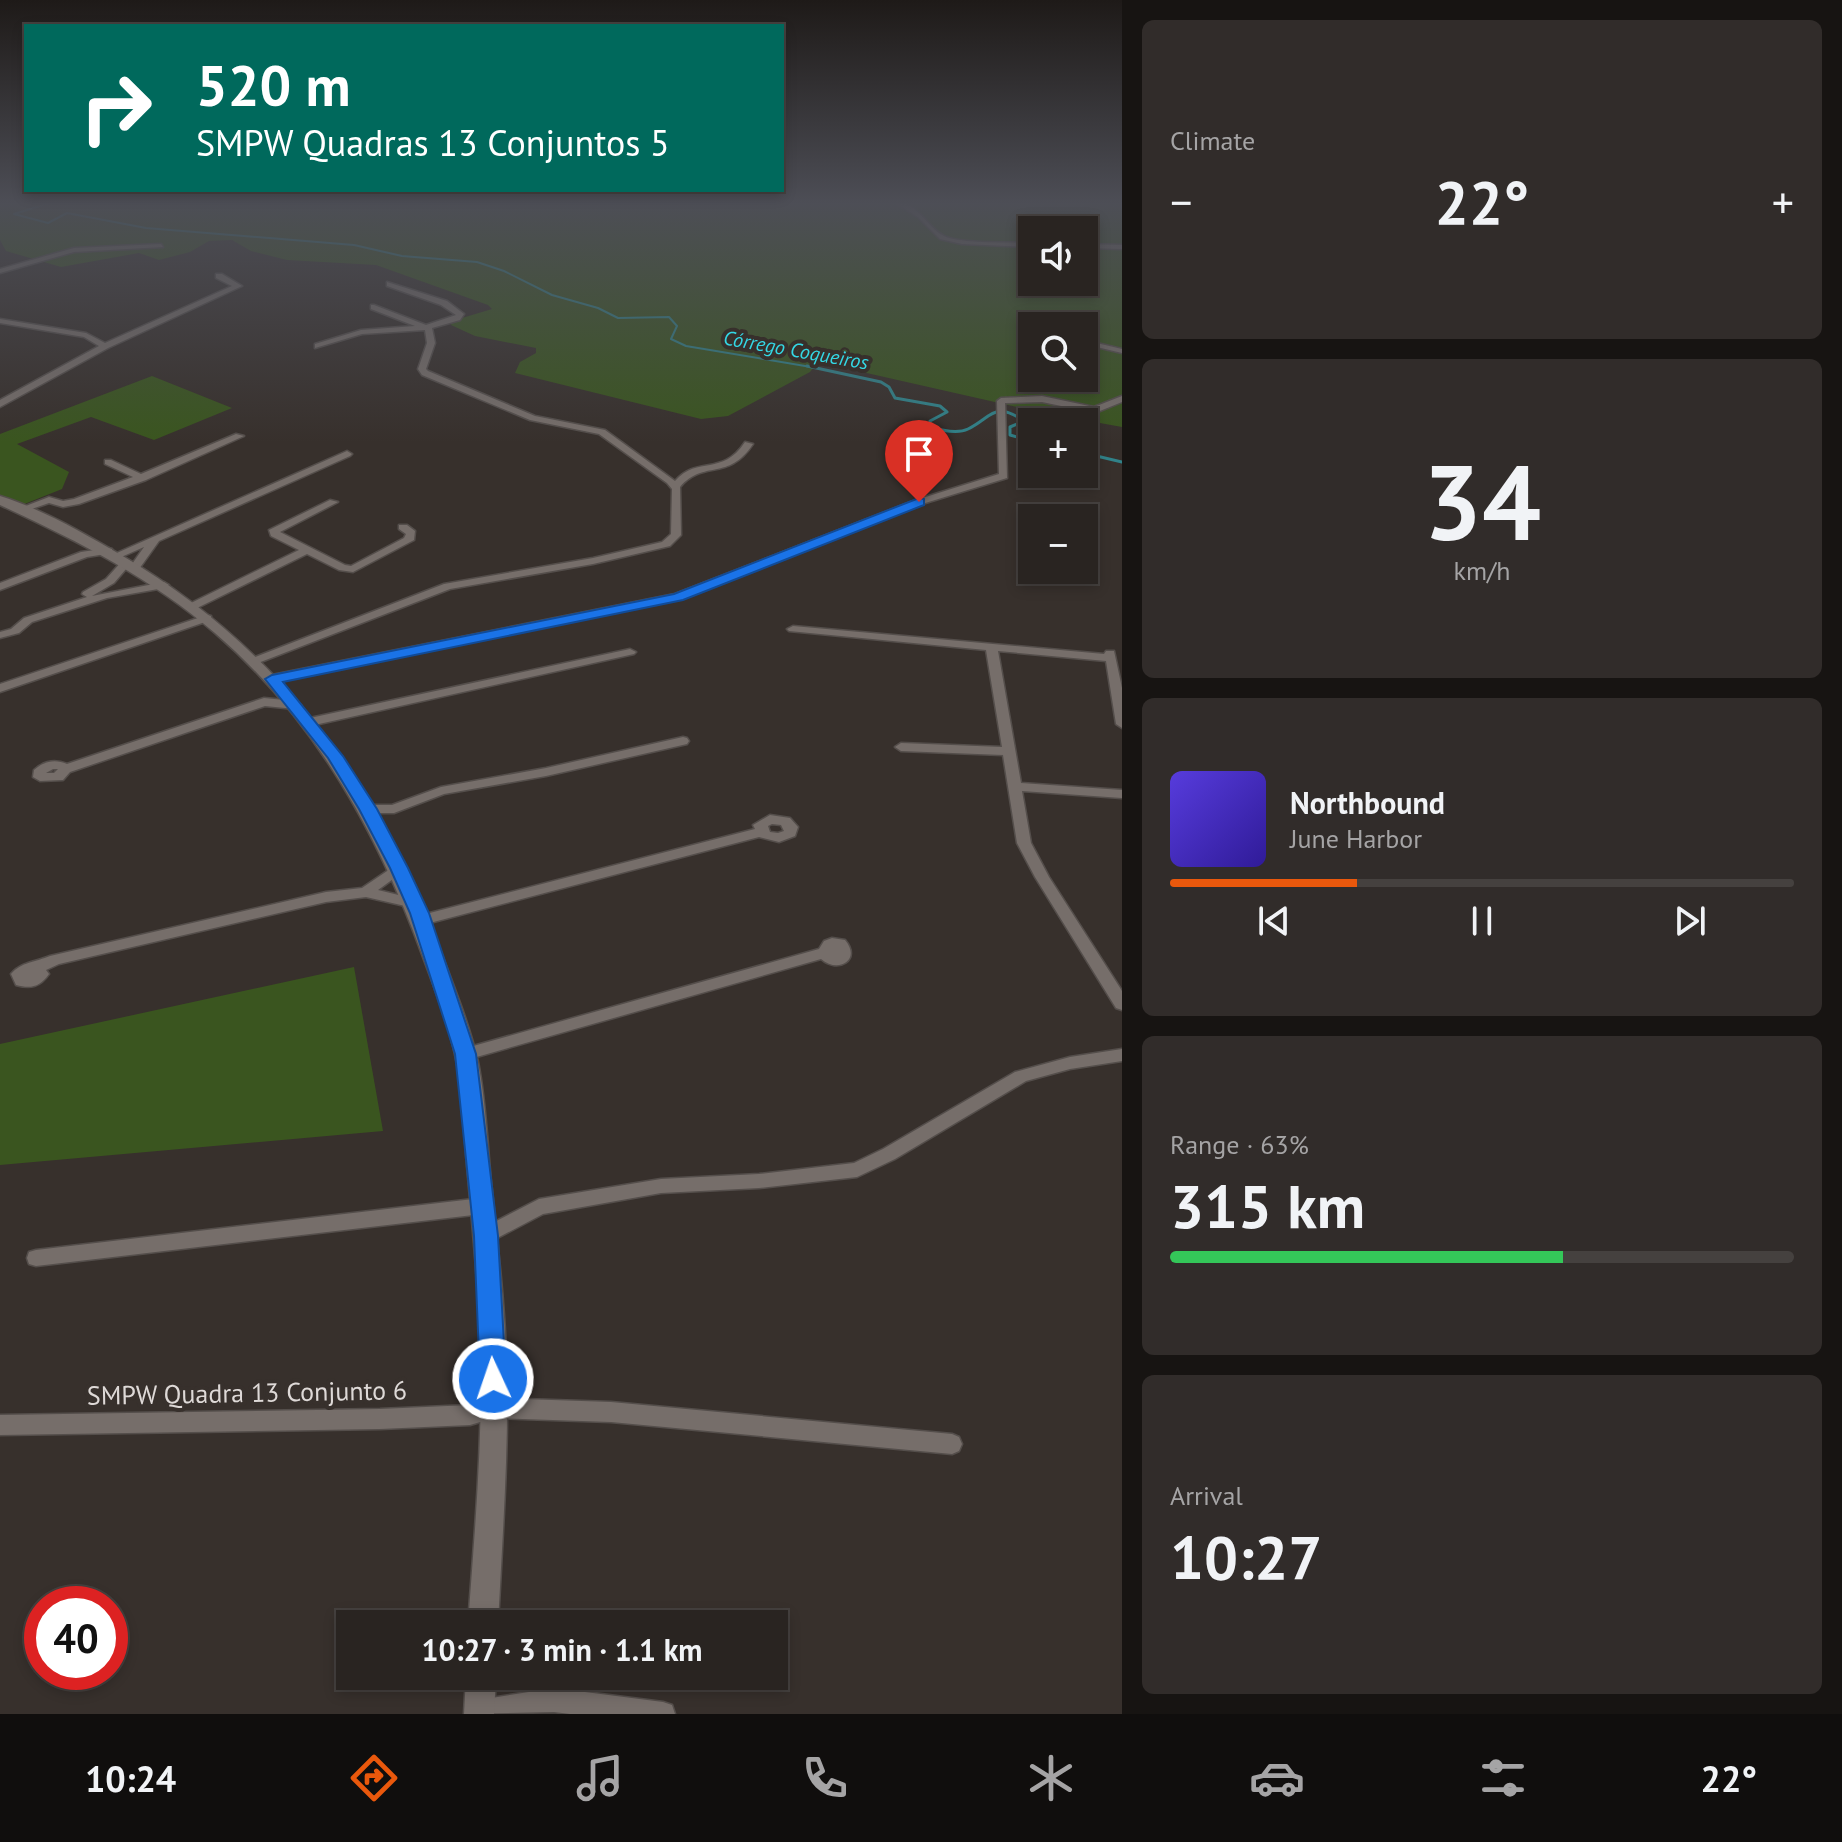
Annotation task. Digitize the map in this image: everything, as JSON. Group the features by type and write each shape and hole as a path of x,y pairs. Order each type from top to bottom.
{"street":[{"path":"0,404 105,346 238,286 230,282"},
{"path":"318,346 371,330 428,328 454,320 460,314 444,303 390,284"},
{"path":"374,307 428,328"},
{"path":"0,321 86,335 105,346"},
{"path":"428,328 431,343 423,372 533,418 605,433 676,486"},
{"path":"1098,345 1122,351"},
{"path":"264,702 276,683 678,597 919,502 1004,476 1001,401 1042,399 1095,410 1120,399"},
{"path":"23,509 49,500 73,503 143,478 239,436"},
{"path":"254,661 448,586 593,561 669,542 676,535 676,486 683,477 696,470 735,461 748,444"},
{"path":"0,587 120,556 347,454"},
{"path":"108,462 143,478"},
{"path":"0,500 120,556 200,612 254,661 310,722 368,809 399,868 418,912 466,1054 486,1236 494,1408 484,1610"},
{"path":"333,502 274,530 275,534 343,568 353,569 409,540 411,533 403,527"},
{"path":"0,688 200,612 307,550"},
{"path":"120,556 134,590"},
{"path":"0,633 22,617 48,611 81,597 120,556"},
{"path":"0,633 15,631 28,620 134,590 164,585"},
{"path":"793,629 1110,656 1122,724"},
{"path":"991,646 1024,843 1122,1004"},
{"path":"310,722 630,652"},
{"path":"65,769 264,702 295,705"},
{"path":"368,809 407,805 441,791 683,741"},
{"path":"901,747 1010,751"},
{"path":"1016,787 1122,794"},
{"path":"378,829 407,805"},
{"path":"366,892 418,912 762,832"},
{"path":"37,968 55,960 311,900 366,892 399,868"},
{"path":"466,1054 825,953"},
{"path":"486,1236 539,1207 600,1196 661,1186 759,1181 857,1170 1021,1076 1070,1063 1122,1055"},
{"path":"36,1258 482,1206"},
{"name":"SMPW Quadra 13 Conjunto 6","path":"0,1425 380,1419 470,1415 494,1408 611,1412 952,1444"},
{"path":"480,1690 479,1713 554,1700 663,1714"}],"green space":[{"path":"424,282 1018,282 1018,296 1098,296 1098,282 1122,282 1122,427 1098,423 1098,408 1021,408 818,362 810,372 728,416 701,419 515,373 520,362 536,353 536,348 475,336 451,325 452,321 492,309"},
{"path":"152,376 232,408 154,440 91,417 17,444 69,472 62,489 17,507 0,501 0,434"},
{"path":"354,967 383,1131 0,1165 0,1044"}],"waterway":[{"name":"Córrego Coqueiros","path":"526,282 552,295 598,308 618,318 669,317 677,326 671,339 686,346 814,367"},
{"name":"Córrego Coqueiros","path":"807,366 814,367"},
{"name":"Córrego Coqueiros","path":"814,367 881,382 889,387 895,398 940,406 947,412 930,421 930,427 964,430 999,411 1018,417"},
{"name":"Córrego Coqueiros","path":"1018,424 1010,427 1010,435 1018,437"},
{"name":"Córrego Coqueiros","path":"1098,456 1122,462"}],"route":[{"path":"493,1379 486,1236 466,1054 419,913 399,868 335,756 272,679 678,597 919,502"}]}
